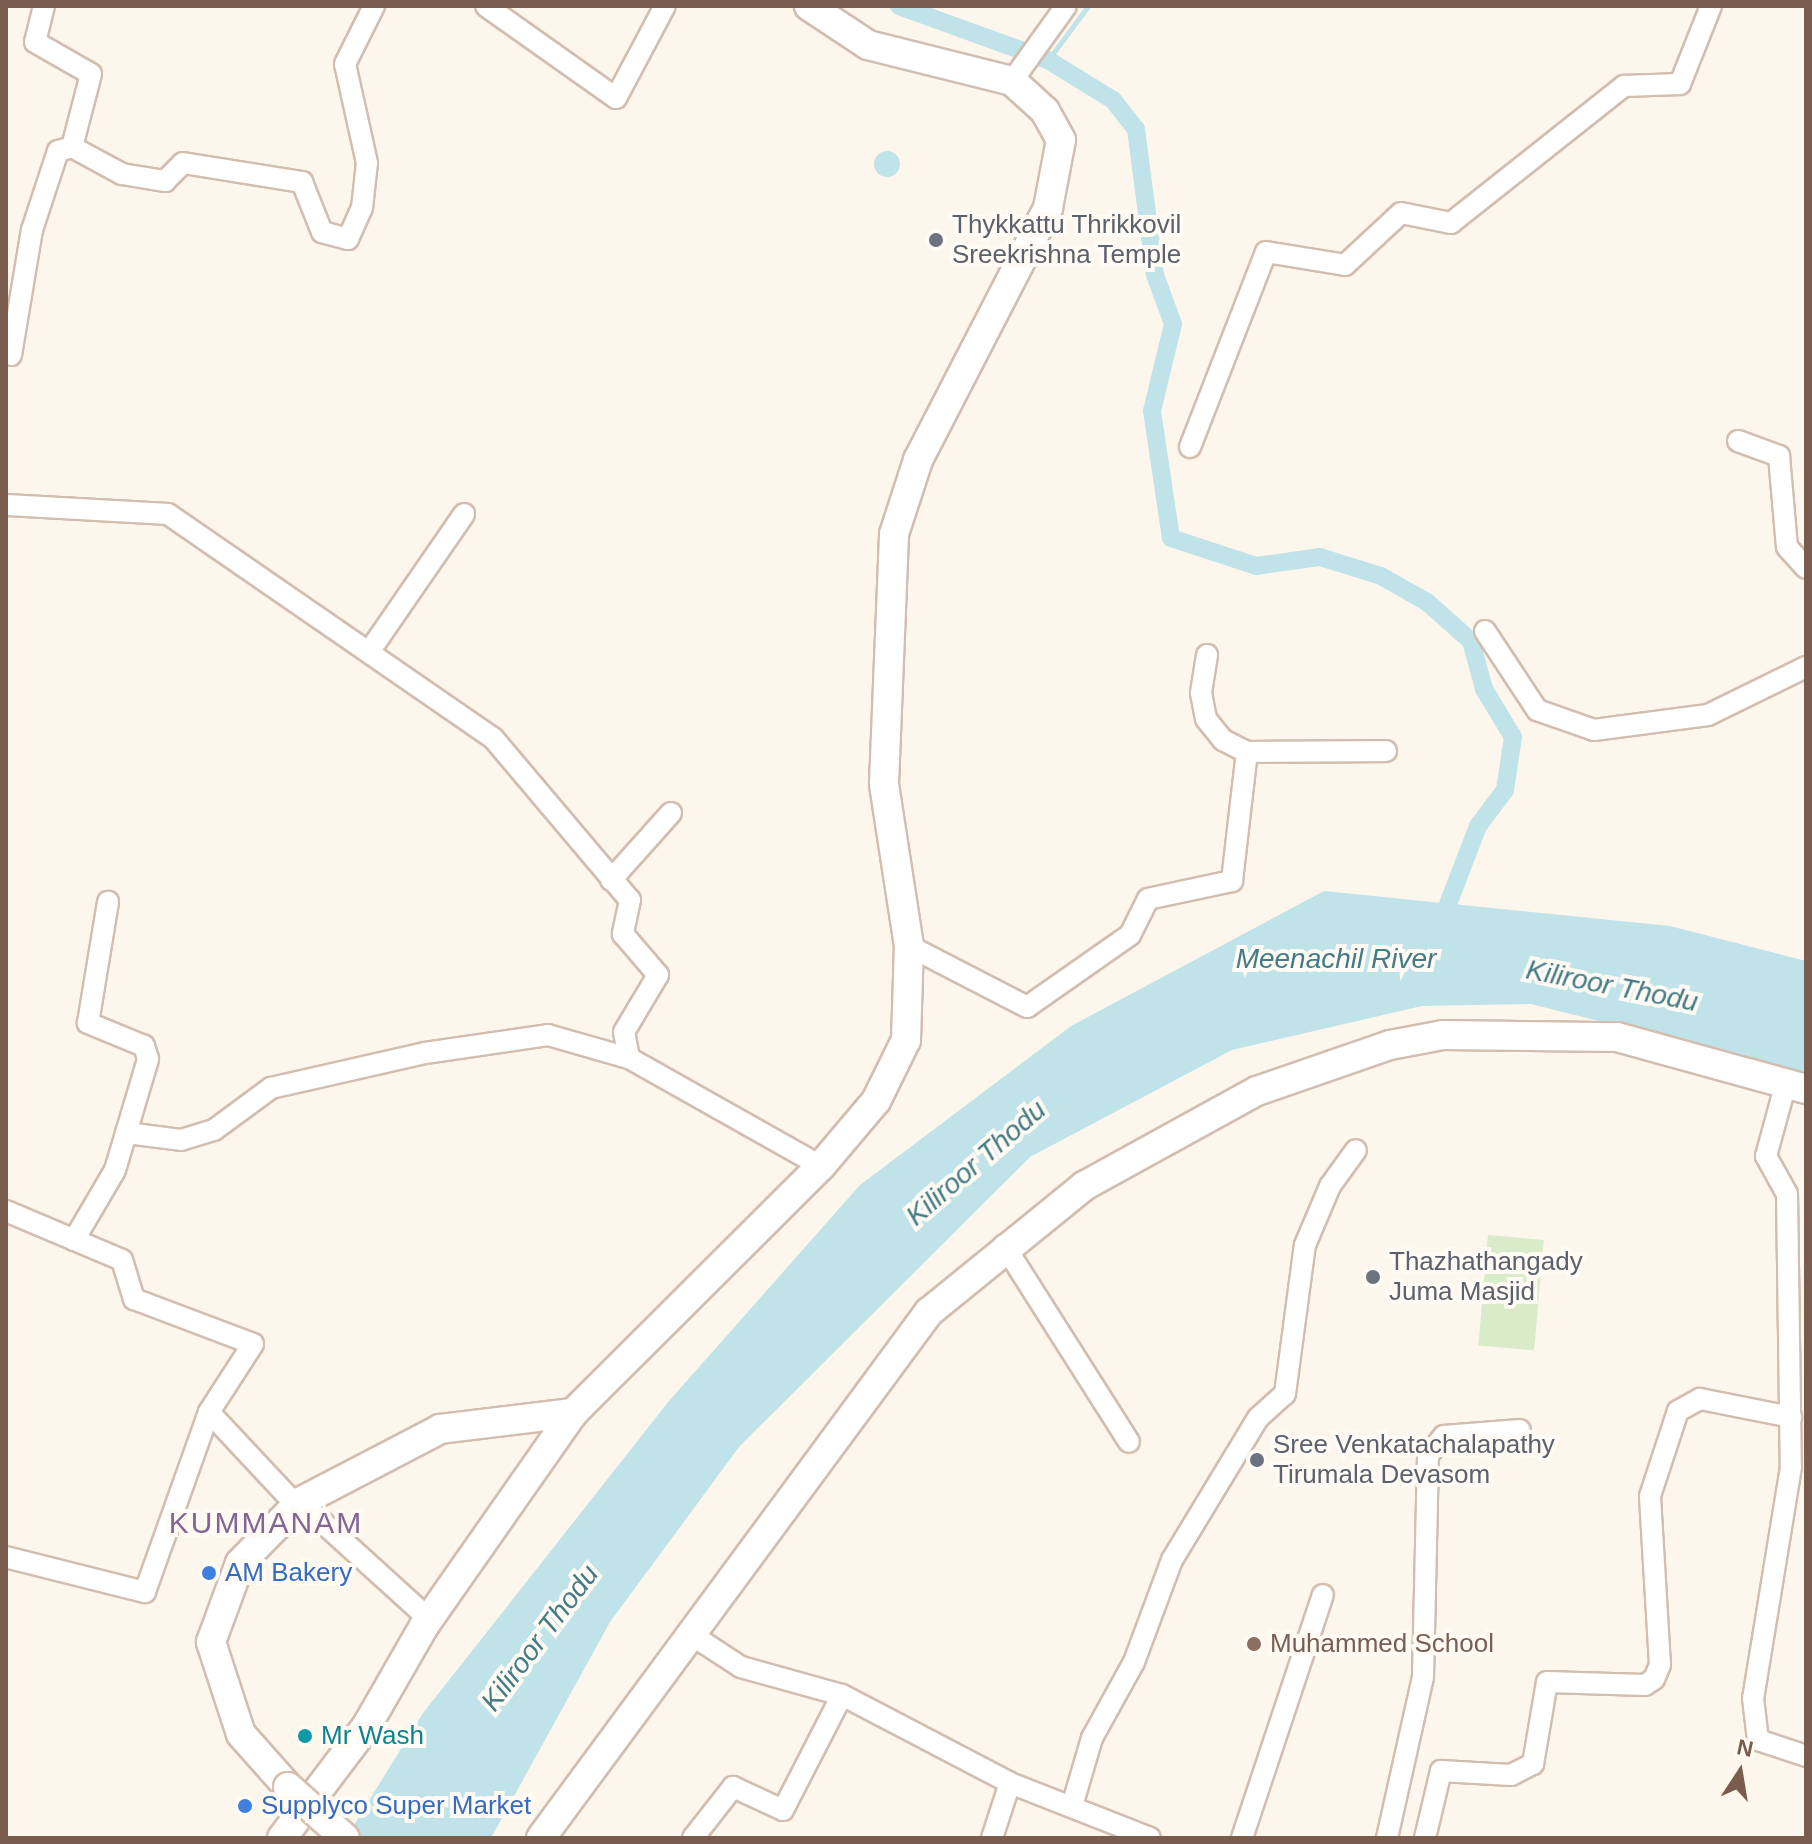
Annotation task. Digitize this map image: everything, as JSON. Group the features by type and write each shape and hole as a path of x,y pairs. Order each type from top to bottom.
{"main road":[{"path":"282,1838 366,1727 429,1619 573,1413 821,1166 895,1071 906,1040 909,946 884,784 894,534 918,460 975,358 1057,180 1056,125 1018,74 868,45 809,6"},
{"path":"541,1838 695,1637 929,1312 1004,1245 1084,1186 1257,1091 1390,1045 1484,1033 1592,1035 1796,1086"},
{"path":"345,1838 288,1787 241,1734 224,1699 211,1642 240,1563 298,1503 440,1429 573,1413"}],"street":[{"path":"11,355 50,165 72,147 91,74 35,42 44,6"},
{"path":"72,147 122,174 165,181 183,163 302,182 322,232 348,239 362,208 367,163 345,64 374,6"},
{"path":"486,6 616,98 665,6"},
{"path":"1018,74 1051,22 1066,6"},
{"path":"1190,447 1266,252 1345,265 1401,213 1451,223 1624,86 1680,84 1711,6"},
{"path":"1738,441 1779,456 1787,547 1806,568"},
{"path":"6,505 168,514 371,649 493,738 630,900 623,934 658,975 624,1032 629,1058"},
{"path":"371,649 464,514"},
{"path":"1485,631 1537,710 1594,730 1708,715 1806,667"},
{"path":"1207,655 1201,693 1206,719 1223,740 1247,752 1386,751"},
{"path":"909,946 1027,1007 1130,935 1148,899 1232,881 1247,752"},
{"path":"611,880 671,813"},
{"path":"74,1240 127,1133 145,1074 144,1046 88,1023 108,902"},
{"path":"127,1133 181,1140 214,1130 271,1088 471,1046 548,1035 629,1058 821,1166"},
{"path":"1796,1086 1766,1156 1787,1194 1791,1467 1753,1698 1758,1740 1806,1756"},
{"path":"1072,1806 1092,1738 1134,1662 1172,1560 1258,1418 1285,1394 1305,1245 1330,1186 1356,1150"},
{"path":"6,1211 122,1260 134,1299 253,1344 209,1412 145,1592 6,1557"},
{"path":"1004,1245 1129,1442"},
{"path":"1425,1838 1441,1771 1511,1775 1533,1764 1547,1682 1645,1685 1654,1679 1660,1665 1650,1504 1678,1411 1700,1399 1791,1417"},
{"path":"209,1412 298,1503 429,1619"},
{"path":"1387,1838 1423,1677 1428,1455 1444,1436 1520,1430"},
{"path":"1242,1838 1323,1595"},
{"path":"695,1637 741,1667 842,1695 1010,1783 1150,1838"},
{"path":"693,1838 733,1787 783,1810 842,1695"},
{"path":"992,1838 1010,1783"}],"green space":[{"path":"1488,1235 1544,1240 1534,1350 1478,1346"}],"water":[{"path":"887,151 896,155 900,164 896,173 887,177 878,173 874,164 878,155"},
{"name":"Meenachil River","path":"1324,891 1670,926 1806,961 1806,1073 1531,1004 1422,1006 1232,1050 1030,1157 739,1447 610,1622 491,1838 346,1838 423,1713 669,1401 860,1185 1071,1026"}],"waterway":[{"path":"899,6 1048,60 1113,100 1136,129 1155,275 1173,324 1152,411 1171,538 1256,566 1320,557 1381,576 1427,602 1471,641 1484,689 1513,737 1505,790 1478,826 1440,925"},
{"path":"1048,60 1088,6"}],"place":[{"name":"Thykkattu Thrikkovil Sreekrishna Temple","path":"936,240"},
{"name":"Thazhathangady Juma Masjid","path":"1373,1277"},
{"name":"Sree Venkatachalapathy Tirumala Devasom","path":"1257,1460"},
{"name":"AM Bakery","path":"209,1573"},
{"name":"Muhammed School","path":"1254,1644"},
{"name":"Mr Wash","path":"305,1736"},
{"name":"Supplyco Super Market","path":"245,1806"}],"district":[{"name":"KUMMANAM","path":"266,1523"}],"water label":[{"name":"Kiliroor Thodu","path":"1612,986"},
{"name":"Kiliroor Thodu","path":"976,1163"},
{"name":"Kiliroor Thodu","path":"540,1638"}]}
